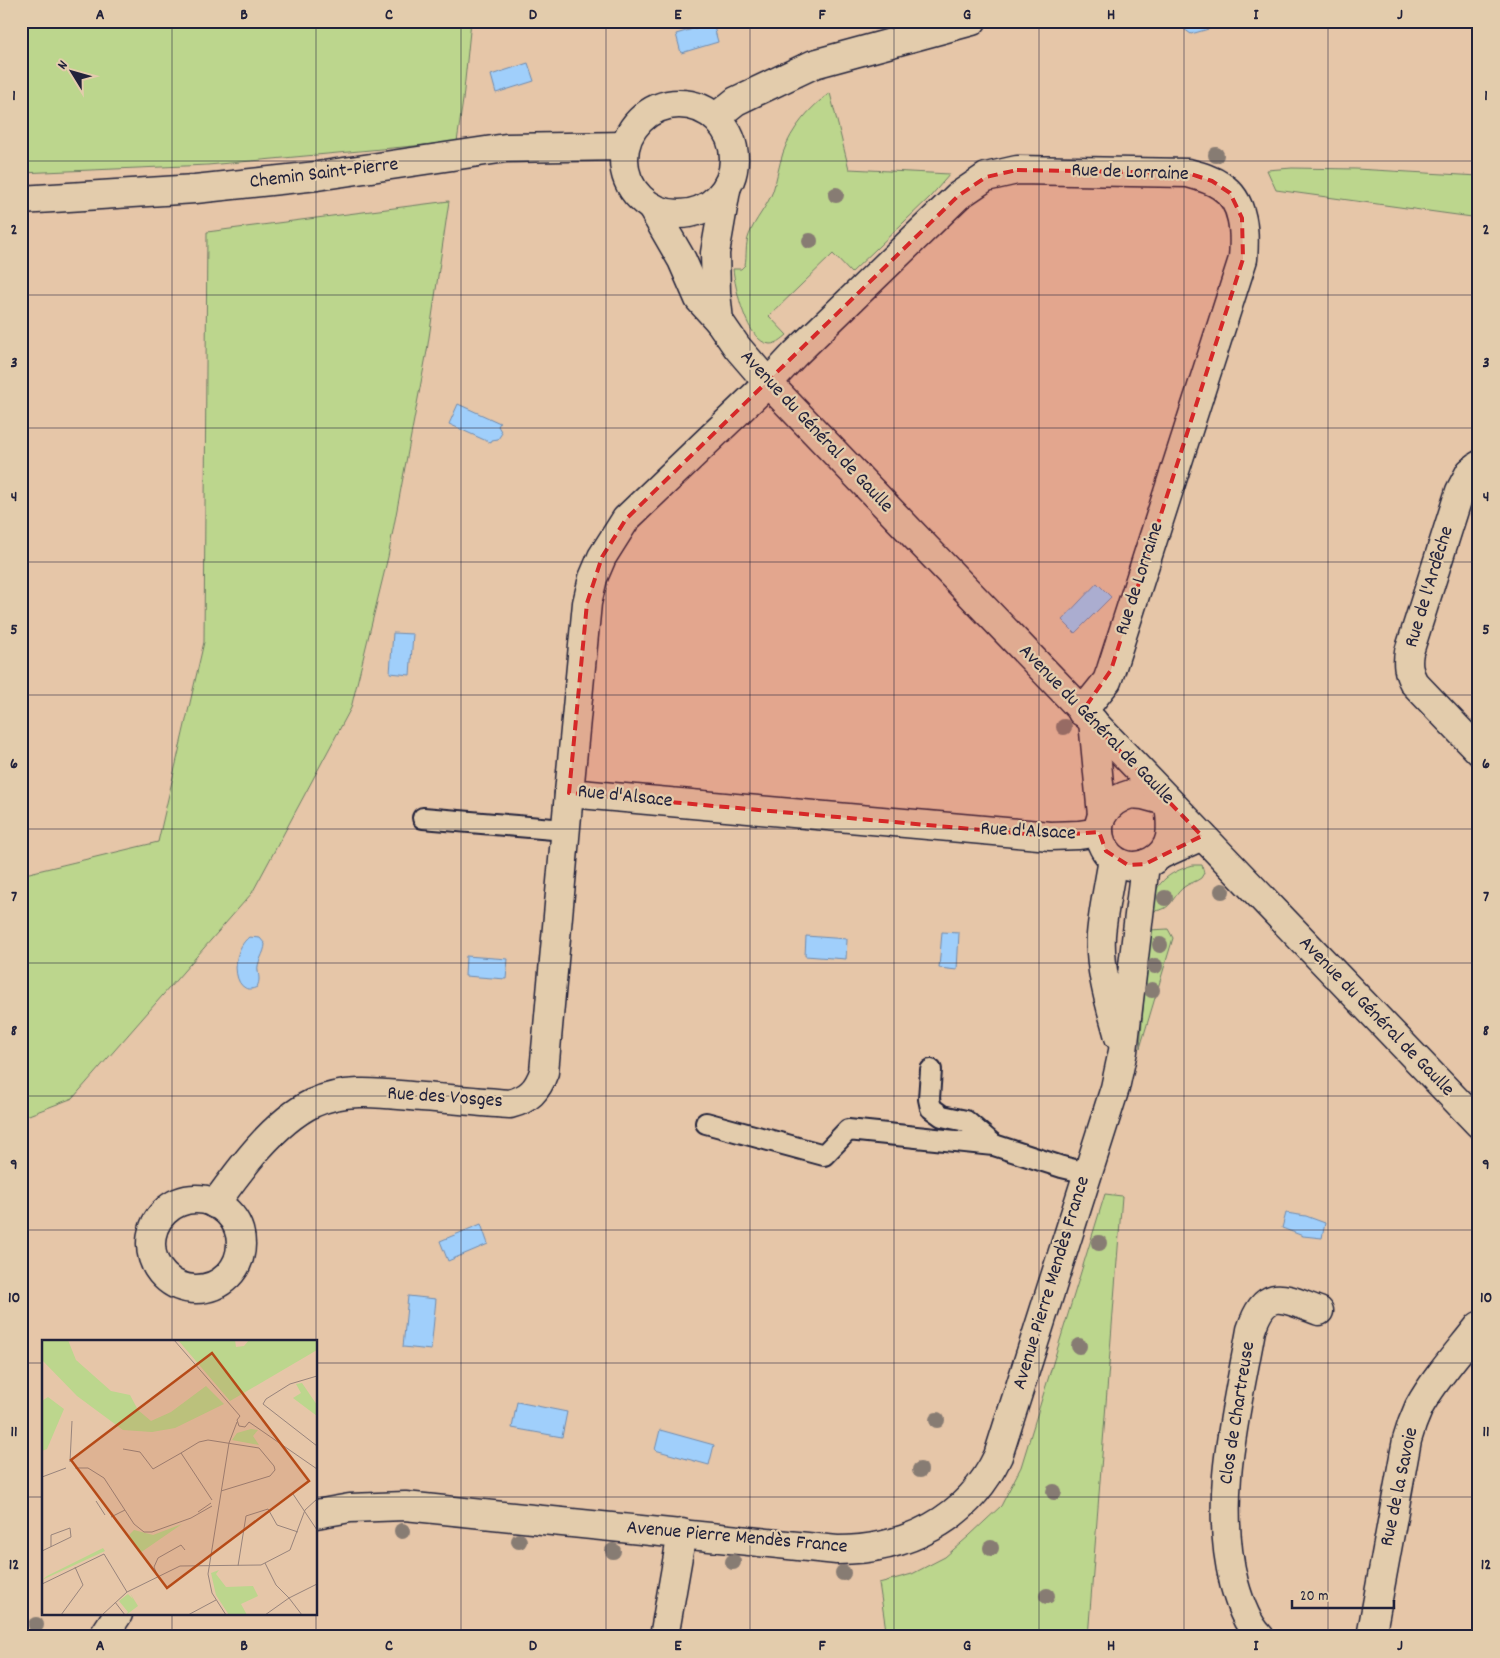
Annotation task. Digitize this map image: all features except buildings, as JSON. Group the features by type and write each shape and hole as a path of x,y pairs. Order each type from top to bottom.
{"street":[{"path":"716,117 736,101 814,64 972,21"},
{"path":"681,103 700,107 716,117 726,129 733,144 735,159 733,175 726,190 715,202 700,211 684,214 668,213 652,208 638,196 628,181 624,164 626,146 633,128 646,115 662,106 681,103"},
{"name":"Chemin Saint-Pierre","path":"21,200 195,190 317,176 506,148 626,146"},
{"name":"Rue de Lorraine","path":"768,383 958,196 986,177 1017,170 1188,173 1222,186 1230,194 1242,218 1244,237 1243,258 1111,670 1088,716"},
{"name":"Avenue du Général de Gaulle","path":"719,321 715,253 726,190"},
{"name":"Avenue du Général de Gaulle","path":"652,208 682,260 699,299 768,383 1479,1124"},
{"name":"Rue d'Alsace","path":"768,383 626,519 612,538 602,557 593,578 587,603 568,793 1050,836 1079,835 1100,823"},
{"name":"Rue de l'Ardêche","path":"1479,465 1470,472 1460,491 1409,652 1408,663 1409,674 1414,683 1479,750"},
{"path":"1088,716 1100,823 1100,842 1112,858 1128,866 1154,859 1202,836"},
{"name":"Rue des Vosges","path":"215,1204 248,1160 276,1130 312,1103 332,1096 362,1092 510,1104 529,1097 544,1072 568,793"},
{"path":"1100,823 1109,804 1131,794 1169,802 1170,840 1154,859"},
{"name":"Avenue Pierre Mendès France","path":"1112,858 1101,933 1101,950 1106,988 1123,1051"},
{"name":"Avenue Pierre Mendès France","path":"318,1514 350,1508 405,1506 837,1550 857,1550 893,1544 936,1524 954,1512 980,1486 998,1456 1115,1088 1123,1051 1154,859"},
{"name":"Clos de Chartreuse","path":"1260,1637 1243,1612 1230,1559 1225,1491 1232,1434 1251,1330 1261,1308 1274,1298 1283,1298 1318,1311"},
{"name":"Rue de la Savoie","path":"1371,1637 1407,1440 1412,1424 1419,1407 1438,1379 1479,1326"},
{"path":"664,1637 682,1533"},
{"path":"103,1637 117,1616"}],"lane":[{"path":"423,818 566,830"},
{"path":"930,1070 928,1099 931,1108 942,1116 966,1121 994,1145"},
{"path":"706,1122 824,1155 848,1130 994,1145 1087,1173"}],"highlighted area":[{"path":"1017,170 1188,173 1212,181 1230,193 1242,218 1243,259 1111,670 1082,712 1202,836 1145,864 1128,865 1106,851 1099,832 1050,836 569,793 587,603 602,557 626,519 958,196 986,177"}],"green space":[{"path":"21,21 471,21 457,142 208,165 21,173"},
{"path":"830,93 849,169 950,174 930,197 851,273 833,254 769,316 787,335 777,342 770,344 762,341 749,325 736,288 733,269 741,269 745,265 749,235 773,191 786,144 808,112"},
{"path":"1292,168 1356,169 1479,176 1479,218 1276,190 1267,170"},
{"path":"449,201 427,351 388,557 351,708 252,893 73,1098 21,1118 21,875 158,842 204,642 207,232"},
{"path":"1193,865 1202,865 1204,873 1201,878 1184,887 1167,907 1157,911 1150,911 1155,893 1163,880"},
{"path":"1168,929 1173,938 1140,1048 1149,930"},
{"path":"1105,1194 1122,1196 1088,1637 887,1637 879,1583 912,1574 945,1557 1001,1506 1021,1467"}],"water":[{"path":"1183,21 1226,21 1219,26 1191,34 1184,29"},
{"path":"713,23 718,42 681,53 676,34"},
{"path":"528,63 534,81 496,93 491,75"},
{"path":"458,404 500,423 498,426 502,433 498,439 492,440 491,443 449,424"},
{"path":"1097,583 1111,597 1075,633 1062,620"},
{"path":"393,633 413,634 410,675 390,673"},
{"path":"942,932 959,933 957,970 939,968"},
{"path":"806,936 847,939 846,959 805,956"},
{"path":"249,937 260,938 265,944 258,965 258,985 249,989 243,987 239,981 236,963 242,945"},
{"path":"466,956 508,959 506,979 465,976"},
{"path":"1286,1213 1306,1216 1325,1223 1322,1238 1303,1236 1282,1228"},
{"path":"481,1224 488,1244 448,1261 440,1241"},
{"path":"408,1296 436,1299 431,1350 403,1347"},
{"path":"517,1402 567,1412 562,1437 512,1428"},
{"path":"660,1430 714,1445 709,1465 655,1450"}]}
